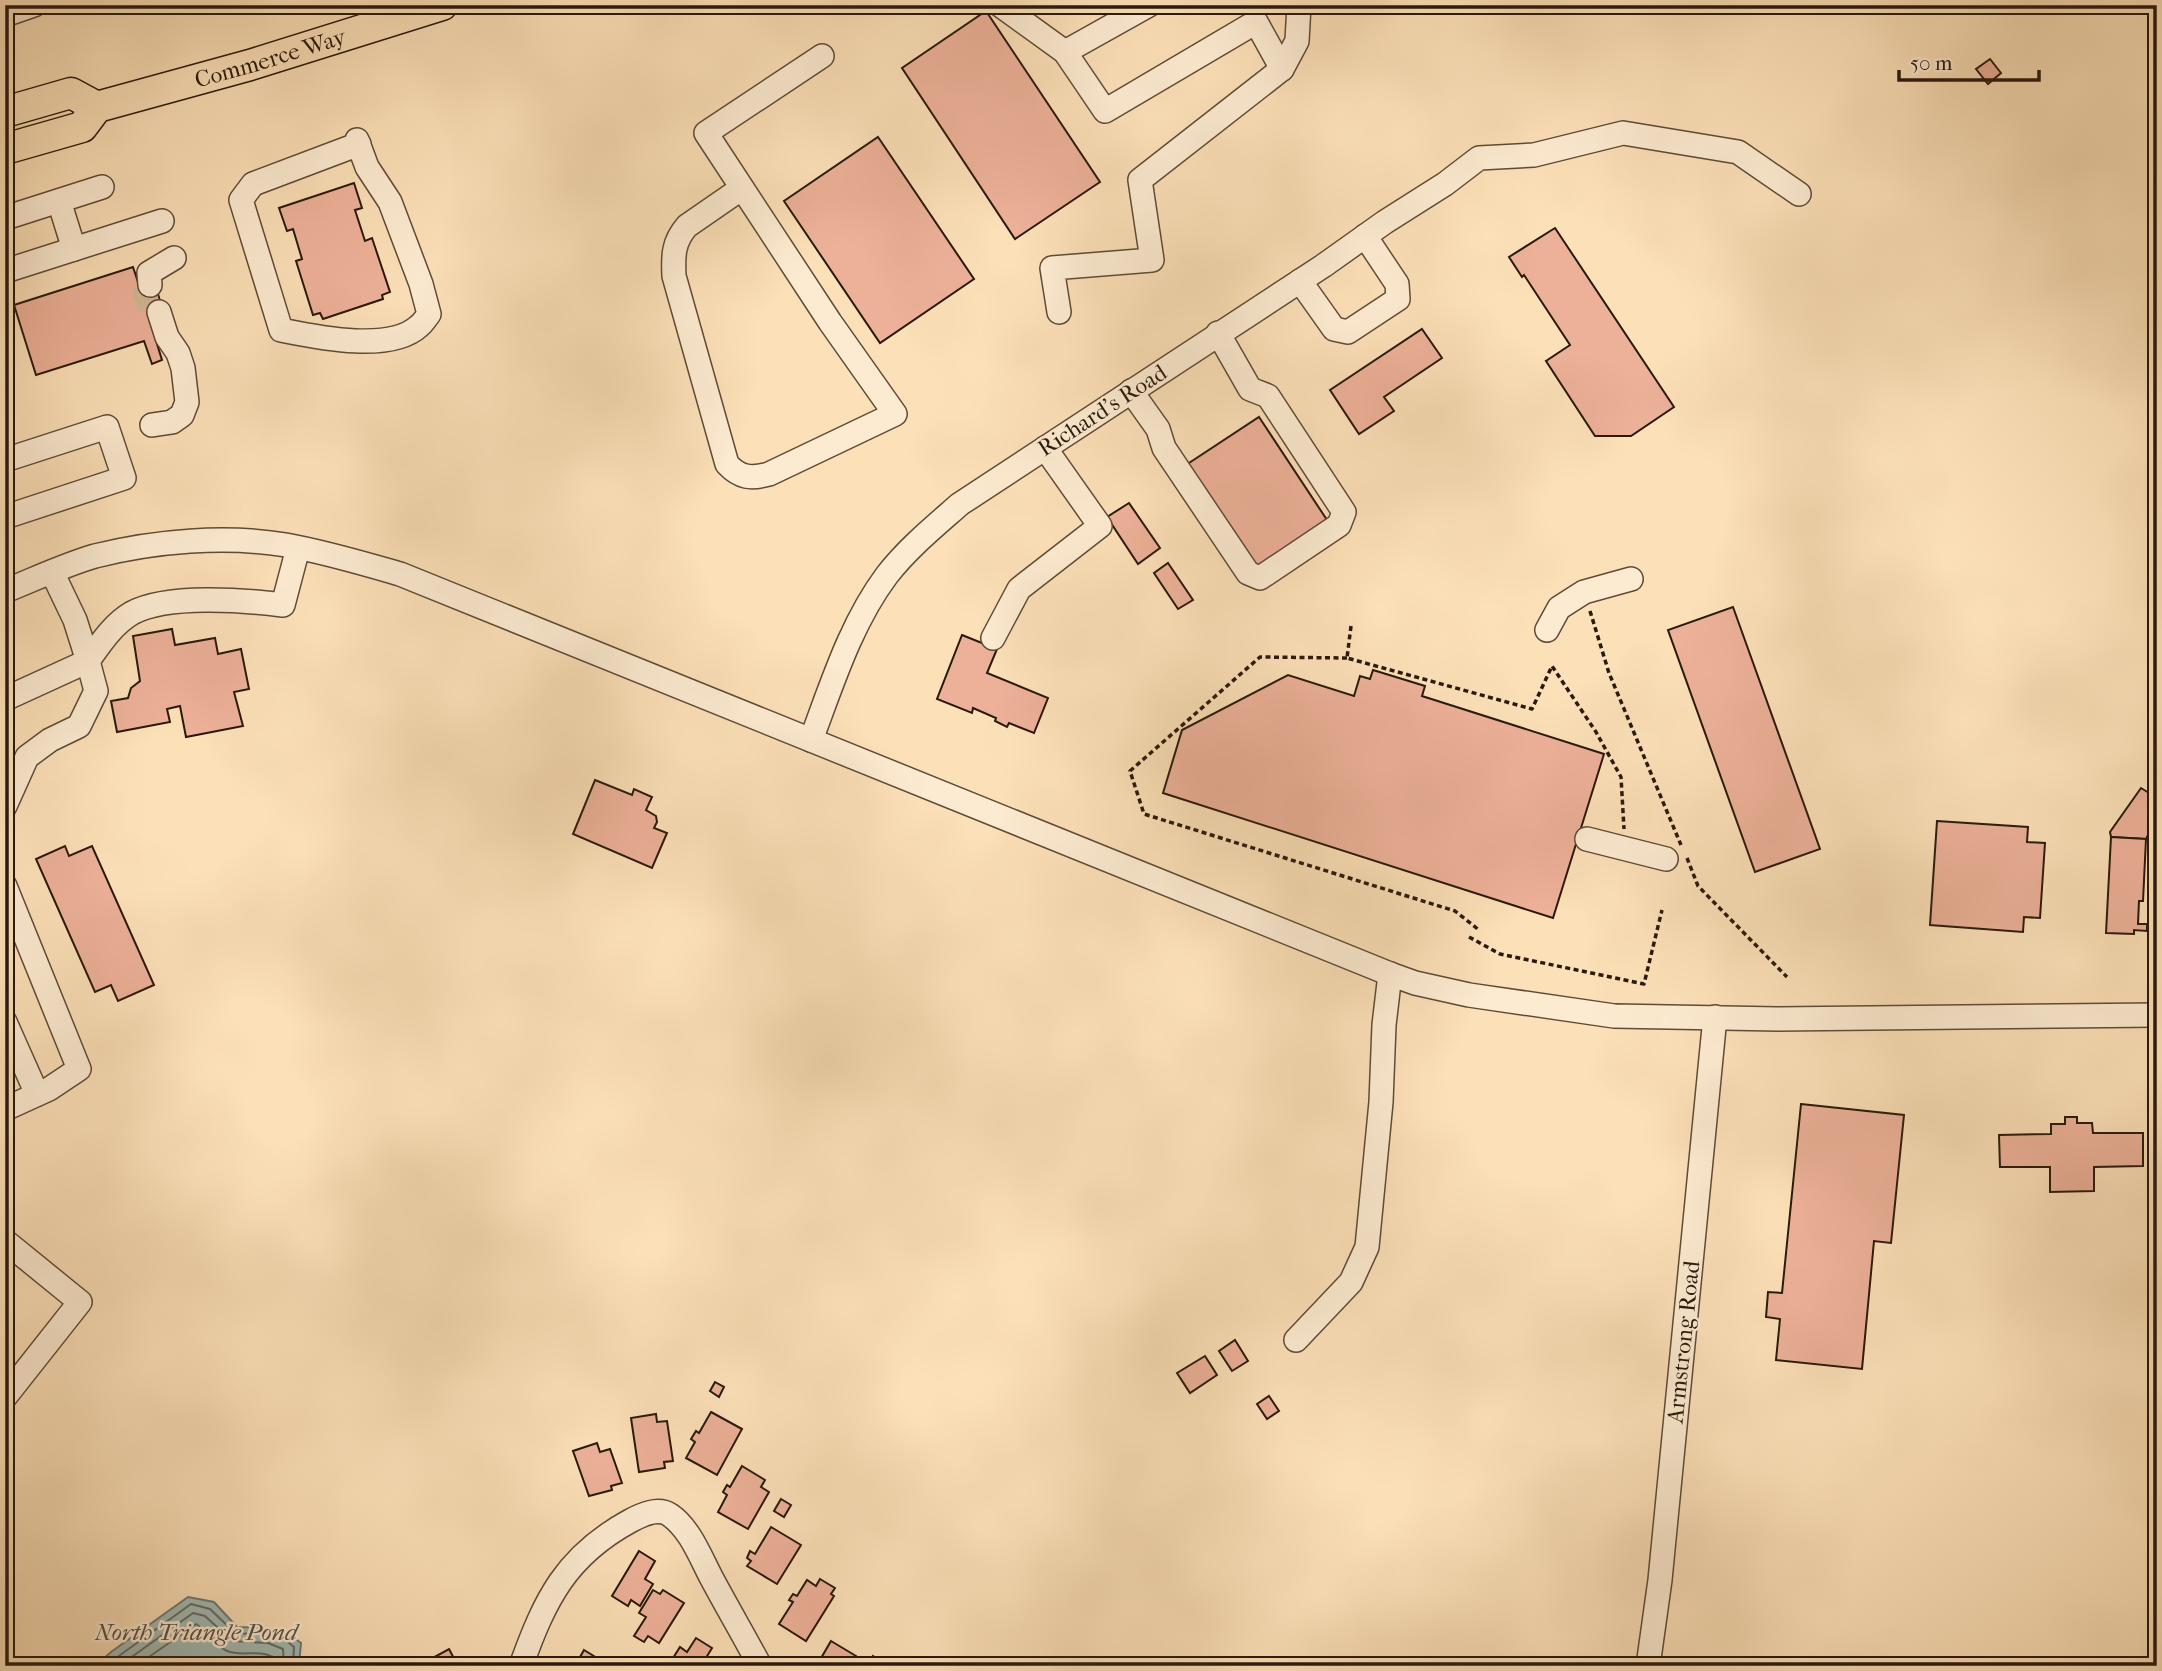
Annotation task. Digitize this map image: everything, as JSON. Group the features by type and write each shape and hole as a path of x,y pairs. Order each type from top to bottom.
{"main road":[{"name":"Commerce Way","path":"5,149 82,127 97,107 250,65 442,5"},
{"path":"5,112 71,93 97,107"}],"street":[{"path":"5,15 34,5"},
{"path":"1000,5 1065,52 1105,111 1250,13 1282,69"},
{"path":"1065,52 1149,5"},
{"path":"1059,312 1052,268 1152,260 1140,180 1282,69 1297,41 1299,5"},
{"path":"742,188 681,233 673,250 674,276 727,464 742,477 755,478 769,474 895,414 830,322 706,133 822,56"},
{"name":"Richard's Road","path":"811,740 843,655 866,608 888,574 916,543 960,504 1300,281 1445,184 1479,158 1534,155 1623,133 1738,152 1799,194"},
{"path":"358,142 368,167 390,202 421,284 429,314 418,328 395,338 346,342 281,331 241,200 253,184 358,142"},
{"path":"5,218 102,187"},
{"path":"59,201 74,249"},
{"path":"5,271 162,221"},
{"path":"1300,281 1334,329 1348,332 1398,299 1397,284 1365,236"},
{"path":"147,282 173,258"},
{"path":"152,425 172,422 182,415 187,402 183,368 178,353 155,325 155,313"},
{"path":"1131,391 1158,429 1164,449 1248,573 1260,578 1339,524 1344,512 1268,396 1250,389 1218,333"},
{"path":"5,460 107,427 124,478 5,517"},
{"path":"993,638 1018,589 1100,526 1045,447"},
{"path":"5,591 95,556 179,543 230,540 298,548 340,557 400,574 1390,974 1415,983 1469,995 1614,1016 1778,1019 2157,1015"},
{"path":"5,699 88,662 107,634 130,614 152,605 230,599 284,605 298,548"},
{"path":"5,806 27,757 50,740 79,726 96,691 75,620 52,572"},
{"path":"1547,630 1559,608 1584,592 1631,579"},
{"path":"1587,839 1666,859"},
{"path":"5,886 79,1069 5,1109"},
{"path":"1296,1340 1351,1282 1367,1247 1390,974"},
{"name":"Armstrong Road","path":"1648,1666 1660,1580 1715,1017"},
{"path":"5,1022 37,1094"},
{"path":"5,1241 79,1302 5,1397"},
{"path":"521,1666 548,1602 576,1560 616,1529 644,1514 658,1512 671,1516 693,1543 760,1666"}],"path":[{"path":"1584,592 1609,673 1698,886 1787,977"},
{"path":"1347,658 1351,626"},
{"path":"1479,930 1455,911 1144,814 1130,771 1259,657 1347,658 1532,709 1552,666 1596,732 1621,777 1624,831"},
{"path":"1469,937 1500,954 1644,984 1662,910"}],"water":[{"name":"North Triangle Pond","path":"188,1597 214,1602 237,1627 271,1629 294,1638 301,1643 299,1665 95,1666"}],"building":[{"path":"986,11 1100,182 1015,239 902,68"},
{"path":"1990,59 2001,73 1988,84 1976,69"},
{"path":"878,137 974,279 880,343 784,201"},
{"path":"354,183 362,208 355,210 365,241 372,238 390,292 382,295 383,299 323,319 320,313 313,315 296,261 302,259 293,229 287,231 279,208"},
{"path":"1555,228 1674,407 1631,436 1595,436 1546,361 1570,345 1509,257"},
{"path":"133,267 140,288 155,284 163,311 148,315 162,360 152,364 144,341 36,375 14,305"},
{"path":"1422,329 1442,358 1384,397 1394,411 1359,434 1330,390"},
{"path":"1259,417 1331,526 1258,574 1186,465"},
{"path":"1129,503 1160,548 1138,564 1107,517"},
{"path":"1168,563 1193,600 1178,609 1154,573"},
{"path":"1733,607 1820,849 1755,872 1668,630"},
{"path":"172,629 175,645 215,638 218,654 241,649 249,689 234,692 243,726 186,737 180,706 167,709 170,722 117,732 111,701 128,698 131,688 140,681 133,636"},
{"path":"962,635 997,649 987,673 1048,698 1034,733 1009,723 1007,727 995,721 996,718 973,708 972,713 937,699"},
{"path":"1373,670 1425,686 1422,696 1604,754 1553,918 1163,793 1182,730 1288,675 1354,696 1360,676 1370,679"},
{"path":"595,780 632,795 634,789 652,797 646,810 656,816 654,828 667,833 652,868 573,834"},
{"path":"2141,788 2157,798 2157,833 2151,829 2146,839 2111,837 2110,832"},
{"path":"1937,821 2028,827 2027,842 2045,843 2040,918 2024,917 2023,932 1930,925"},
{"path":"2111,837 2146,839 2143,901 2139,901 2138,924 2147,924 2147,931 2134,930 2134,934 2106,933"},
{"path":"65,846 69,856 92,846 154,985 118,1001 111,985 95,992 36,859"},
{"path":"1801,1104 1904,1115 1891,1243 1874,1241 1862,1369 1776,1360 1780,1319 1766,1317 1768,1292 1782,1293"},
{"path":"2065,1117 2077,1117 2077,1123 2092,1123 2093,1133 2143,1133 2143,1166 2094,1167 2094,1191 2050,1192 2050,1167 2000,1167 1999,1135 2051,1134 2051,1124 2065,1124"},
{"path":"1235,1340 1248,1361 1232,1371 1219,1351"},
{"path":"1205,1356 1217,1375 1190,1393 1177,1373"},
{"path":"715,1382 724,1387 719,1397 710,1391"},
{"path":"1269,1396 1279,1411 1267,1419 1257,1404"},
{"path":"711,1412 742,1429 717,1475 686,1458 695,1442 691,1439 696,1431 699,1433"},
{"path":"656,1414 657,1422 667,1421 673,1461 664,1462 665,1468 639,1472 631,1418"},
{"path":"597,1443 600,1452 610,1449 622,1483 611,1486 612,1490 589,1496 573,1451"},
{"path":"742,1466 765,1480 761,1487 769,1492 748,1529 718,1512 727,1495 723,1492 727,1485 730,1487"},
{"path":"781,1499 791,1505 784,1517 774,1511"},
{"path":"771,1527 801,1545 777,1584 747,1566 751,1561 747,1558 750,1551 755,1554"},
{"path":"639,1551 655,1561 645,1579 653,1584 640,1606 631,1600 628,1606 612,1596"},
{"path":"820,1579 835,1588 831,1594 834,1596 806,1641 779,1624 793,1602 789,1600 793,1594 797,1596 807,1580 816,1586"},
{"path":"653,1590 660,1594 663,1590 684,1603 659,1643 648,1636 644,1642 634,1636 646,1617 639,1613"},
{"path":"696,1638 712,1648 701,1666 668,1666 680,1647 687,1652"},
{"path":"831,1641 856,1656 850,1666 810,1666 812,1662 817,1665"},
{"path":"449,1649 458,1666 432,1666 429,1660"},
{"path":"584,1650 610,1666 575,1666"},
{"path":"873,1656 881,1661 879,1666 867,1666"}],"tunnel":[{"path":"143,287 151,314"}]}
